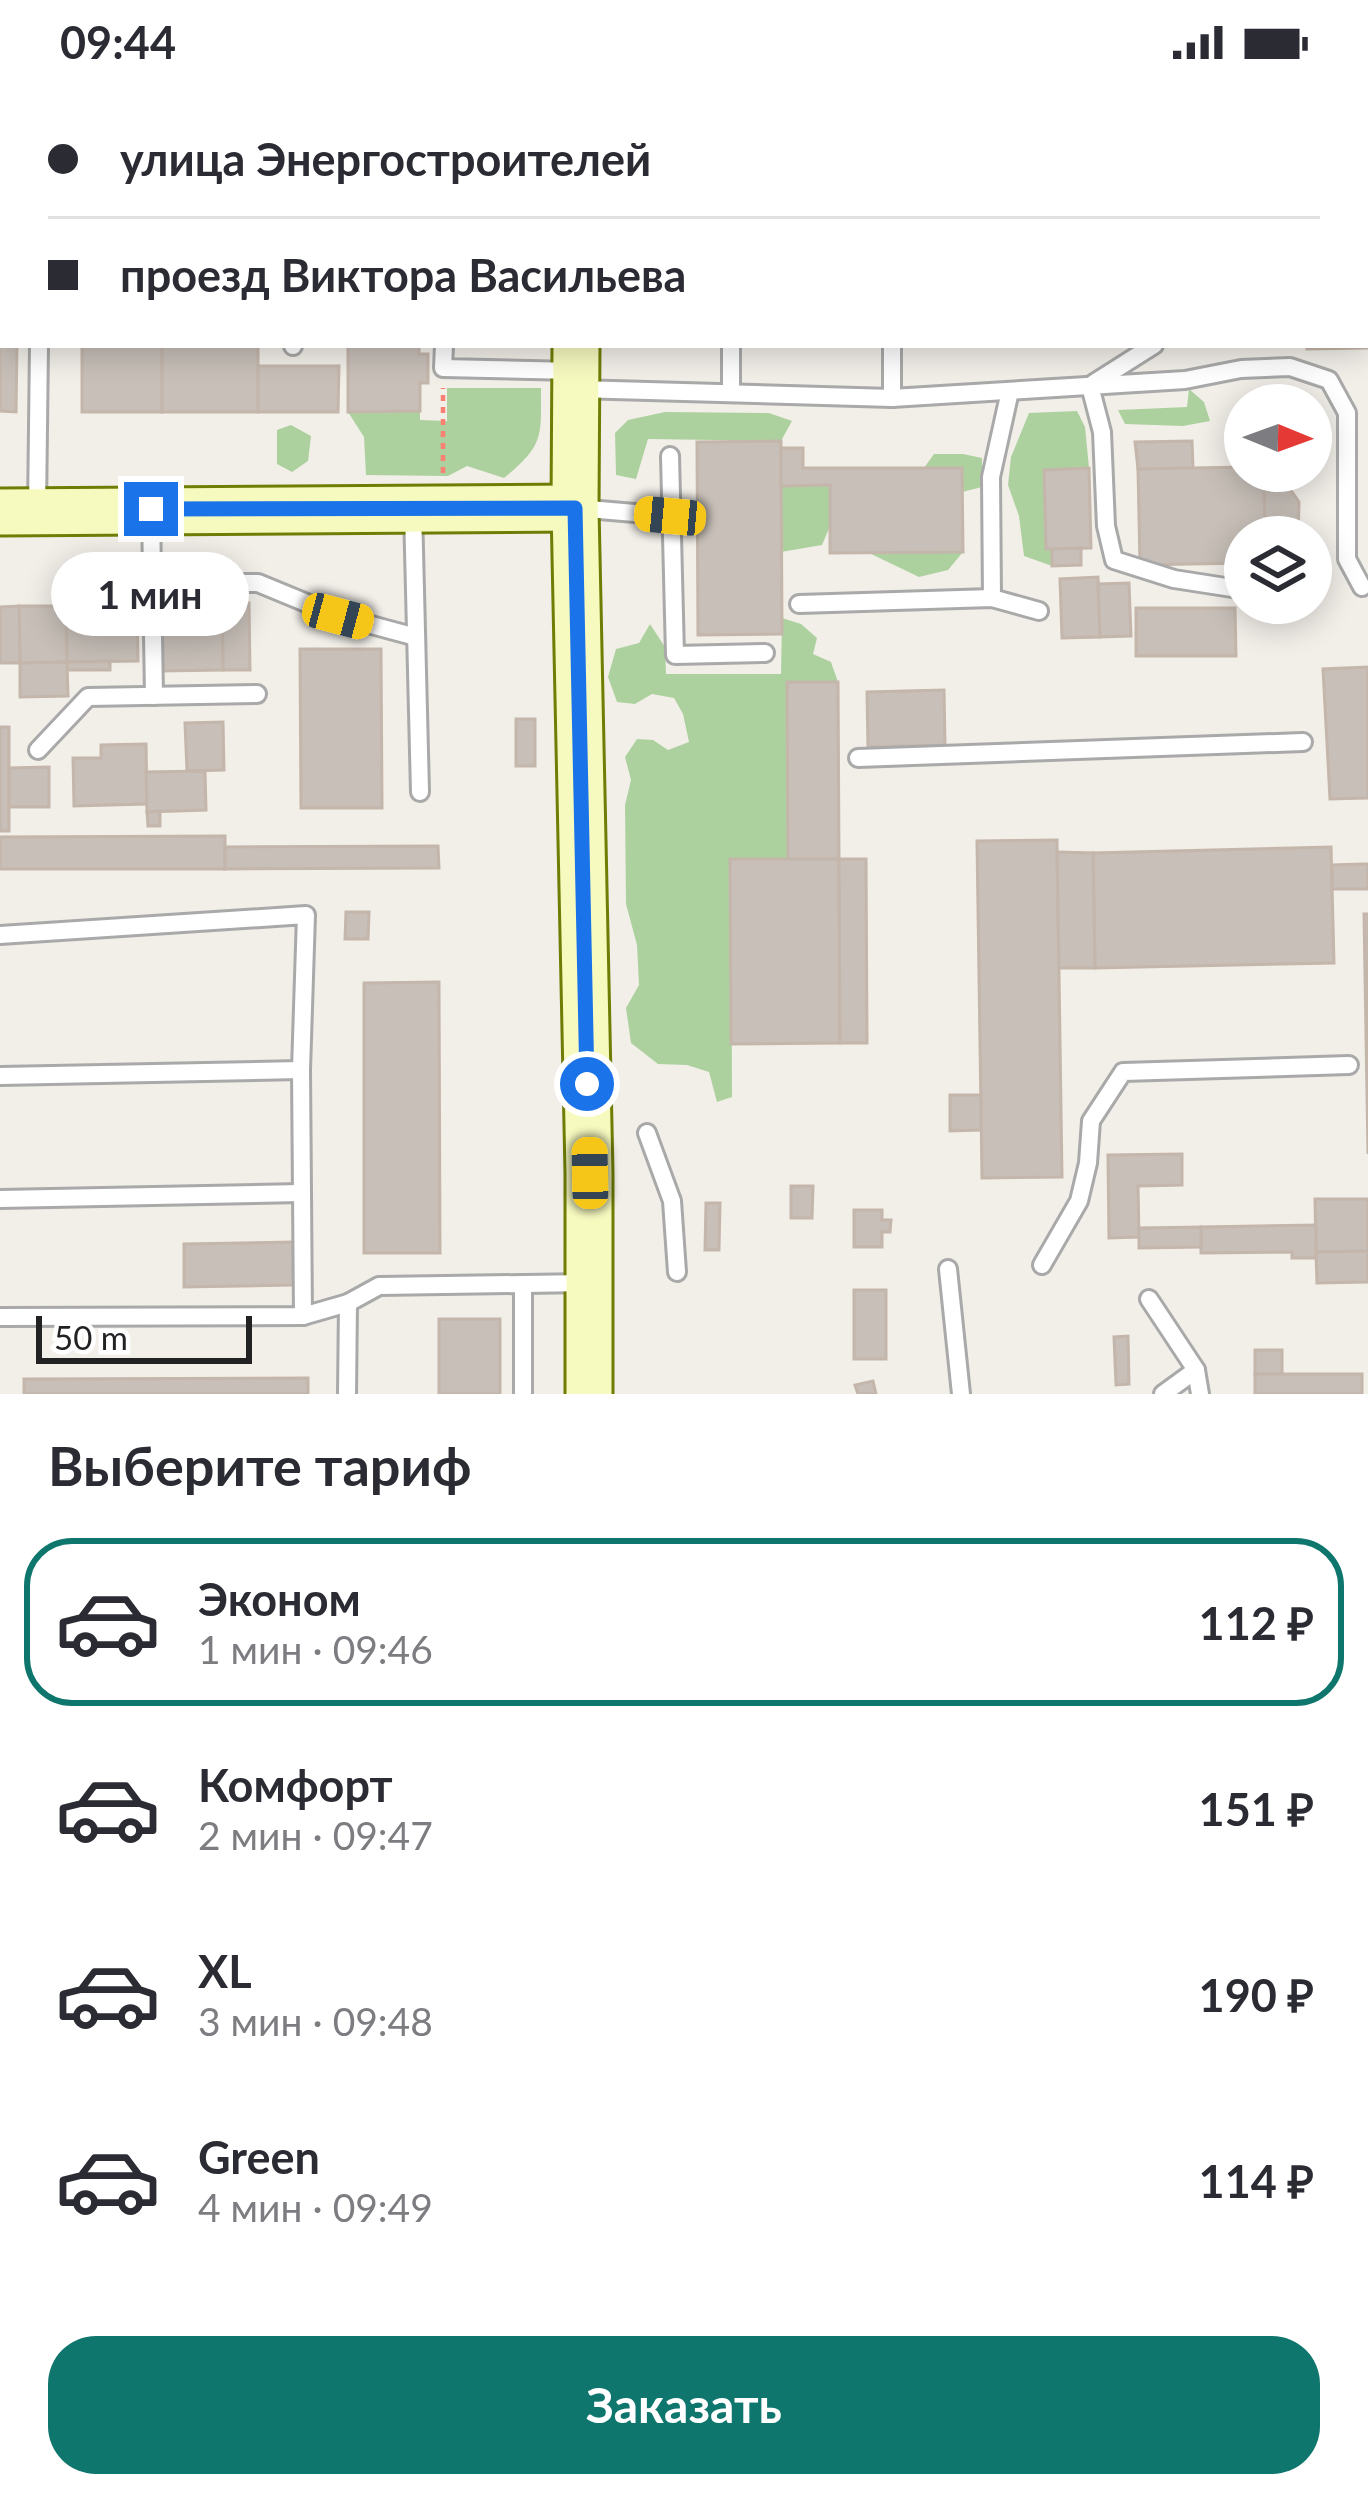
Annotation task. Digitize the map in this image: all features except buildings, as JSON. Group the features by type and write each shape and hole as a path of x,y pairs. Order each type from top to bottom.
{"main road":[{"path":"576,369 590,1173 589,1394"},
{"path":"19,512 575,508"}],"lane":[{"path":"19,512 39,348"},
{"path":"443,348 443,368 576,369 731,394 892,398 1184,380 1240,369 1290,368 1329,380 1347,413 1347,559 1362,587"},
{"path":"731,348 731,394"},
{"path":"892,348 892,398"},
{"path":"1090,386 1149,348"},
{"path":"1090,386 1102,432 1106,526 1114,560 1174,580 1224,587"},
{"path":"992,598 991,477 1010,391"},
{"path":"670,455 675,656 765,653"},
{"path":"575,508 670,516"},
{"path":"151,509 154,696"},
{"path":"420,792 416,637 428,509"},
{"path":"154,584 258,583 338,616 416,637"},
{"path":"799,604 992,598 1039,610"},
{"path":"38,750 88,697 257,694"},
{"path":"858,758 1303,742"},
{"path":"0,935 306,915 303,1316"},
{"path":"1042,1265 1078,1201 1088,1163 1091,1121 1123,1072 1348,1065"},
{"path":"0,1076 302,1070"},
{"path":"646,1133 672,1201 677,1272"},
{"path":"0,1199 301,1193"},
{"path":"948,1269 962,1394"},
{"path":"0,1317 303,1316 348,1303 379,1286 589,1283"},
{"path":"524,1284 524,1394"},
{"path":"1149,1299 1196,1370 1199,1394"},
{"path":"347,1394 348,1303"},
{"path":"1163,1394 1196,1370"}],"path":[{"path":"428,509 443,368"}],"green space":[{"path":"447,388 541,388 540,430 527,457 504,478 467,466 448,476 366,475 364,437 348,412 420,411 420,420 447,421"},
{"path":"1189,389 1204,402 1210,421 1183,426 1125,424 1118,410 1187,407"},
{"path":"1077,411 1085,427 1089,468 1044,470 1046,549 1052,549 1052,566 1024,556 1019,516 1008,485 1011,457 1029,413"},
{"path":"665,412 769,413 792,421 781,441 648,439 636,479 616,475 615,433 628,420"},
{"path":"291,425 311,436 308,461 292,472 277,464 277,430"},
{"path":"934,454 982,458 982,487 962,492 961,468 924,468"},
{"path":"830,485 830,526 822,545 781,552 781,486"},
{"path":"867,552 963,552 948,570 919,577"},
{"path":"782,618 801,624 817,638 813,654 831,662 838,682 787,682 788,859 731,860 732,1097 717,1102 709,1072 658,1064 631,1043 626,1008 639,985 637,945 626,904 625,805 631,780 625,757 637,739 653,740 668,750 689,742 674,698 652,694 635,704 617,702 608,677 616,649 639,643 650,624 665,647 666,674 781,674"}],"route":[{"path":"151,509 575,508 587,1084"}]}
